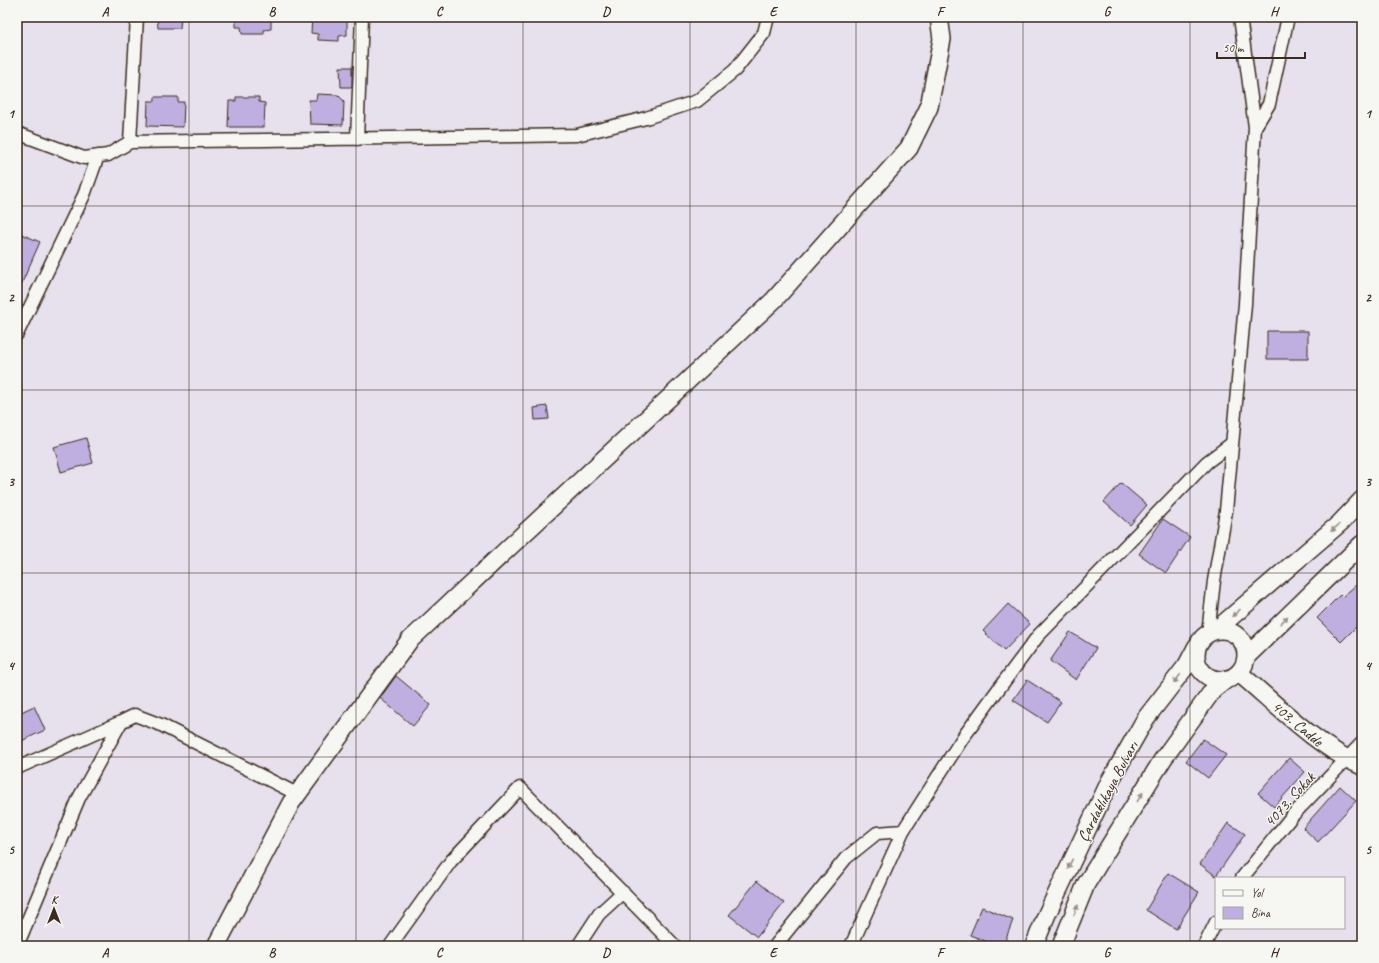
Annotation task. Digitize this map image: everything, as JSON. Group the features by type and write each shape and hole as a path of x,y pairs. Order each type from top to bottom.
{"street":[{"path":"130,142 137,17"},
{"path":"357,140 362,17"},
{"path":"17,133 84,158 108,155 130,142 357,140 577,135 646,118 697,101 735,70 764,33 768,17"},
{"path":"216,946 291,803 408,641 774,300 909,148 929,108 942,39 939,17"},
{"path":"1207,637 1224,630 1238,636 1243,642 1246,650 1244,666 1233,676 1213,679 1200,670 1196,658 1207,637 1214,581 1226,511 1245,304 1255,127 1240,17"},
{"path":"1255,127 1269,104 1288,17"},
{"path":"17,334 84,195 98,156"},
{"path":"851,946 903,831 962,739 1038,636 1207,462 1231,444"},
{"name":"Çardaklıkaya Bulvarı","path":"1034,946 1051,906 1110,781 1146,718 1207,637 1340,523 1362,500"},
{"path":"1246,658 1362,544"},
{"name":"Çardaklıkaya Bulvarı","path":"1061,946 1086,884 1159,765 1214,690 1233,676"},
{"name":"403. Cadde","path":"1233,676 1325,746 1346,759 1362,766"},
{"path":"17,768 134,715 161,725 297,794"},
{"path":"17,946 79,798 121,722"},
{"name":"4073. Sokak","path":"1243,877 1292,816 1362,743"},
{"path":"390,946 451,861 520,788 675,946"},
{"path":"775,946 846,858 877,833 903,831"},
{"path":"578,946 599,914 623,892"},
{"path":"1204,946 1215,924"}],"building":[{"path":"157,17 181,17 180,28 158,28"},
{"path":"236,17 271,17 271,29 264,30 264,34 242,34 241,27 236,27"},
{"path":"312,17 347,17 347,35 339,36 339,41 318,40 318,34 311,33"},
{"path":"340,67 352,67 352,87 341,87"},
{"path":"317,94 338,95 344,101 343,125 310,124 309,100 316,100"},
{"path":"155,97 178,97 178,102 184,102 183,127 147,126 148,101 155,101"},
{"path":"236,97 259,97 259,102 265,103 264,127 228,127 229,101 236,101"},
{"path":"17,232 40,242 17,294"},
{"path":"1267,331 1308,331 1308,359 1267,359"},
{"path":"547,406 549,419 535,420 534,408"},
{"path":"86,438 93,463 61,472 54,447"},
{"path":"1121,483 1147,505 1130,525 1104,502"},
{"path":"1163,519 1190,537 1166,573 1139,554"},
{"path":"1362,580 1362,621 1341,642 1317,618 1340,595 1342,597"},
{"path":"1008,604 1030,624 1004,651 983,631"},
{"path":"1070,632 1096,648 1076,680 1050,661"},
{"path":"396,676 431,705 413,726 380,698"},
{"path":"1027,680 1061,702 1047,722 1013,700"},
{"path":"34,706 45,730 17,743 17,714"},
{"path":"1203,739 1226,755 1208,778 1186,761"},
{"path":"1289,758 1305,772 1274,807 1258,793"},
{"path":"1340,786 1356,801 1318,842 1303,828"},
{"path":"1228,823 1245,834 1216,876 1200,864"},
{"path":"1168,873 1199,892 1176,929 1146,910"},
{"path":"757,881 784,903 757,937 729,915"},
{"path":"982,907 1013,920 1003,946 998,946 970,935"}]}
